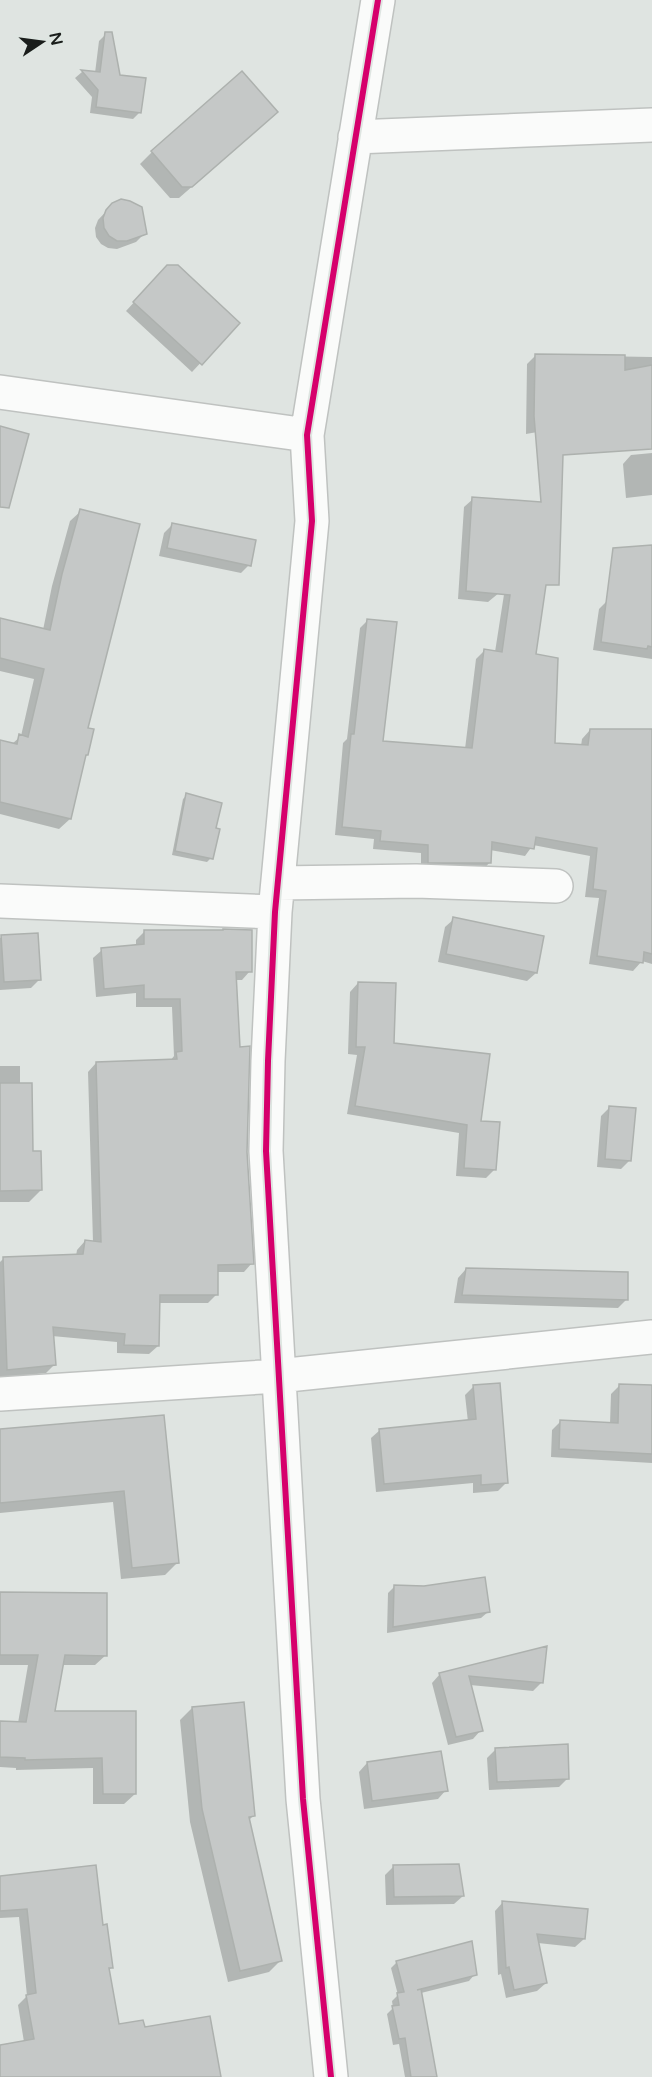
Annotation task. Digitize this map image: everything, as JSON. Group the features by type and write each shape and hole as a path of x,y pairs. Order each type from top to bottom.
{"street":[{"path":"331,2077 303,1799 266,1151 269,1038 277,898 312,521 307,435 378,0"},
{"path":"355,137 652,125"},
{"path":"0,392 307,435"},
{"path":"0,901 277,898 416,881 556,886"},
{"path":"0,1394 278,1376 652,1337"}],"building":[{"path":"105,32 112,32 120,75 146,78 141,113 96,107 98,90 81,70 100,72"},
{"path":"242,71 278,112 192,187 182,187 151,151"},
{"path":"121,199 142,207 147,234 127,241 117,241 109,236 104,228 103,218 112,203"},
{"path":"167,265 178,265 240,323 202,365 133,302"},
{"path":"535,354 625,355 625,370 652,365 652,449 563,455 559,585 546,585 536,654 558,658 555,743 588,745 590,729 652,729 652,954 644,952 643,963 597,956 606,891 593,889 597,848 536,837 534,849 492,842 491,863 428,863 428,845 380,841 381,831 342,827 351,734 354,734 367,619 397,622 383,741 472,748 484,649 502,652 510,595 466,591 472,497 541,502 534,416"},
{"path":"0,426 29,434 9,508 0,507"},
{"path":"80,509 140,524 88,728 94,729 71,819 0,802 0,740 17,744 19,734 28,737 44,669 0,658 0,618 50,630 62,574"},
{"path":"172,523 256,540 251,566 167,548"},
{"path":"652,545 652,647 648,646 647,649 601,642 613,548"},
{"path":"186,793 222,803 216,828 220,829 213,859 175,851"},
{"path":"453,917 544,936 537,973 446,954"},
{"path":"144,930 252,930 252,972 236,972 240,1047 250,1046 247,1152 254,1264 218,1265 218,1295 160,1295 159,1346 124,1345 125,1334 53,1327 56,1365 7,1370 3,1257 83,1254 85,1240 101,1242 96,1062 177,1059 176,1052 182,1051 180,999 144,999 144,985 104,989 101,948 144,944"},
{"path":"38,933 41,980 4,982 1,935"},
{"path":"358,982 396,983 394,1043 490,1054 481,1121 500,1122 496,1170 464,1168 467,1125 355,1106 365,1047 356,1047"},
{"path":"0,1083 32,1083 33,1151 41,1151 42,1190 0,1191"},
{"path":"609,1106 636,1108 631,1161 605,1159"},
{"path":"466,1268 628,1272 628,1300 462,1295"},
{"path":"500,1383 508,1483 481,1485 481,1475 384,1484 379,1429 476,1419 473,1385"},
{"path":"619,1384 652,1385 652,1454 559,1449 560,1420 618,1423"},
{"path":"164,1415 179,1563 132,1568 124,1491 0,1503 0,1429"},
{"path":"485,1577 490,1612 393,1627 394,1585 424,1586"},
{"path":"0,1592 107,1593 107,1656 65,1655 55,1711 136,1711 136,1794 103,1794 102,1758 25,1760 25,1758 0,1757 0,1721 26,1722 38,1655 0,1655"},
{"path":"547,1646 543,1683 469,1676 483,1731 456,1737 439,1673"},
{"path":"244,1702 255,1816 249,1817 282,1961 240,1971 202,1809 192,1707"},
{"path":"568,1744 569,1779 497,1782 495,1748"},
{"path":"441,1751 448,1791 372,1801 367,1762"},
{"path":"459,1864 464,1896 394,1897 393,1865"},
{"path":"96,1865 103,1925 107,1924 113,1968 109,1968 119,2024 143,2020 145,2027 210,2016 221,2077 0,2077 0,2045 34,2039 26,1995 36,1993 27,1909 0,1911 0,1876"},
{"path":"502,1901 588,1909 585,1939 537,1934 547,1983 514,1990 509,1967 506,1968"},
{"path":"472,1941 477,1975 421,1989 437,2077 411,2077 405,2038 399,2039 392,2006 399,2005 397,1993 404,1992 396,1961"}],"cycle path":[{"path":"331,2077 303,1799 266,1151 268,1061 275,912 312,521 307,435 378,0"}]}
